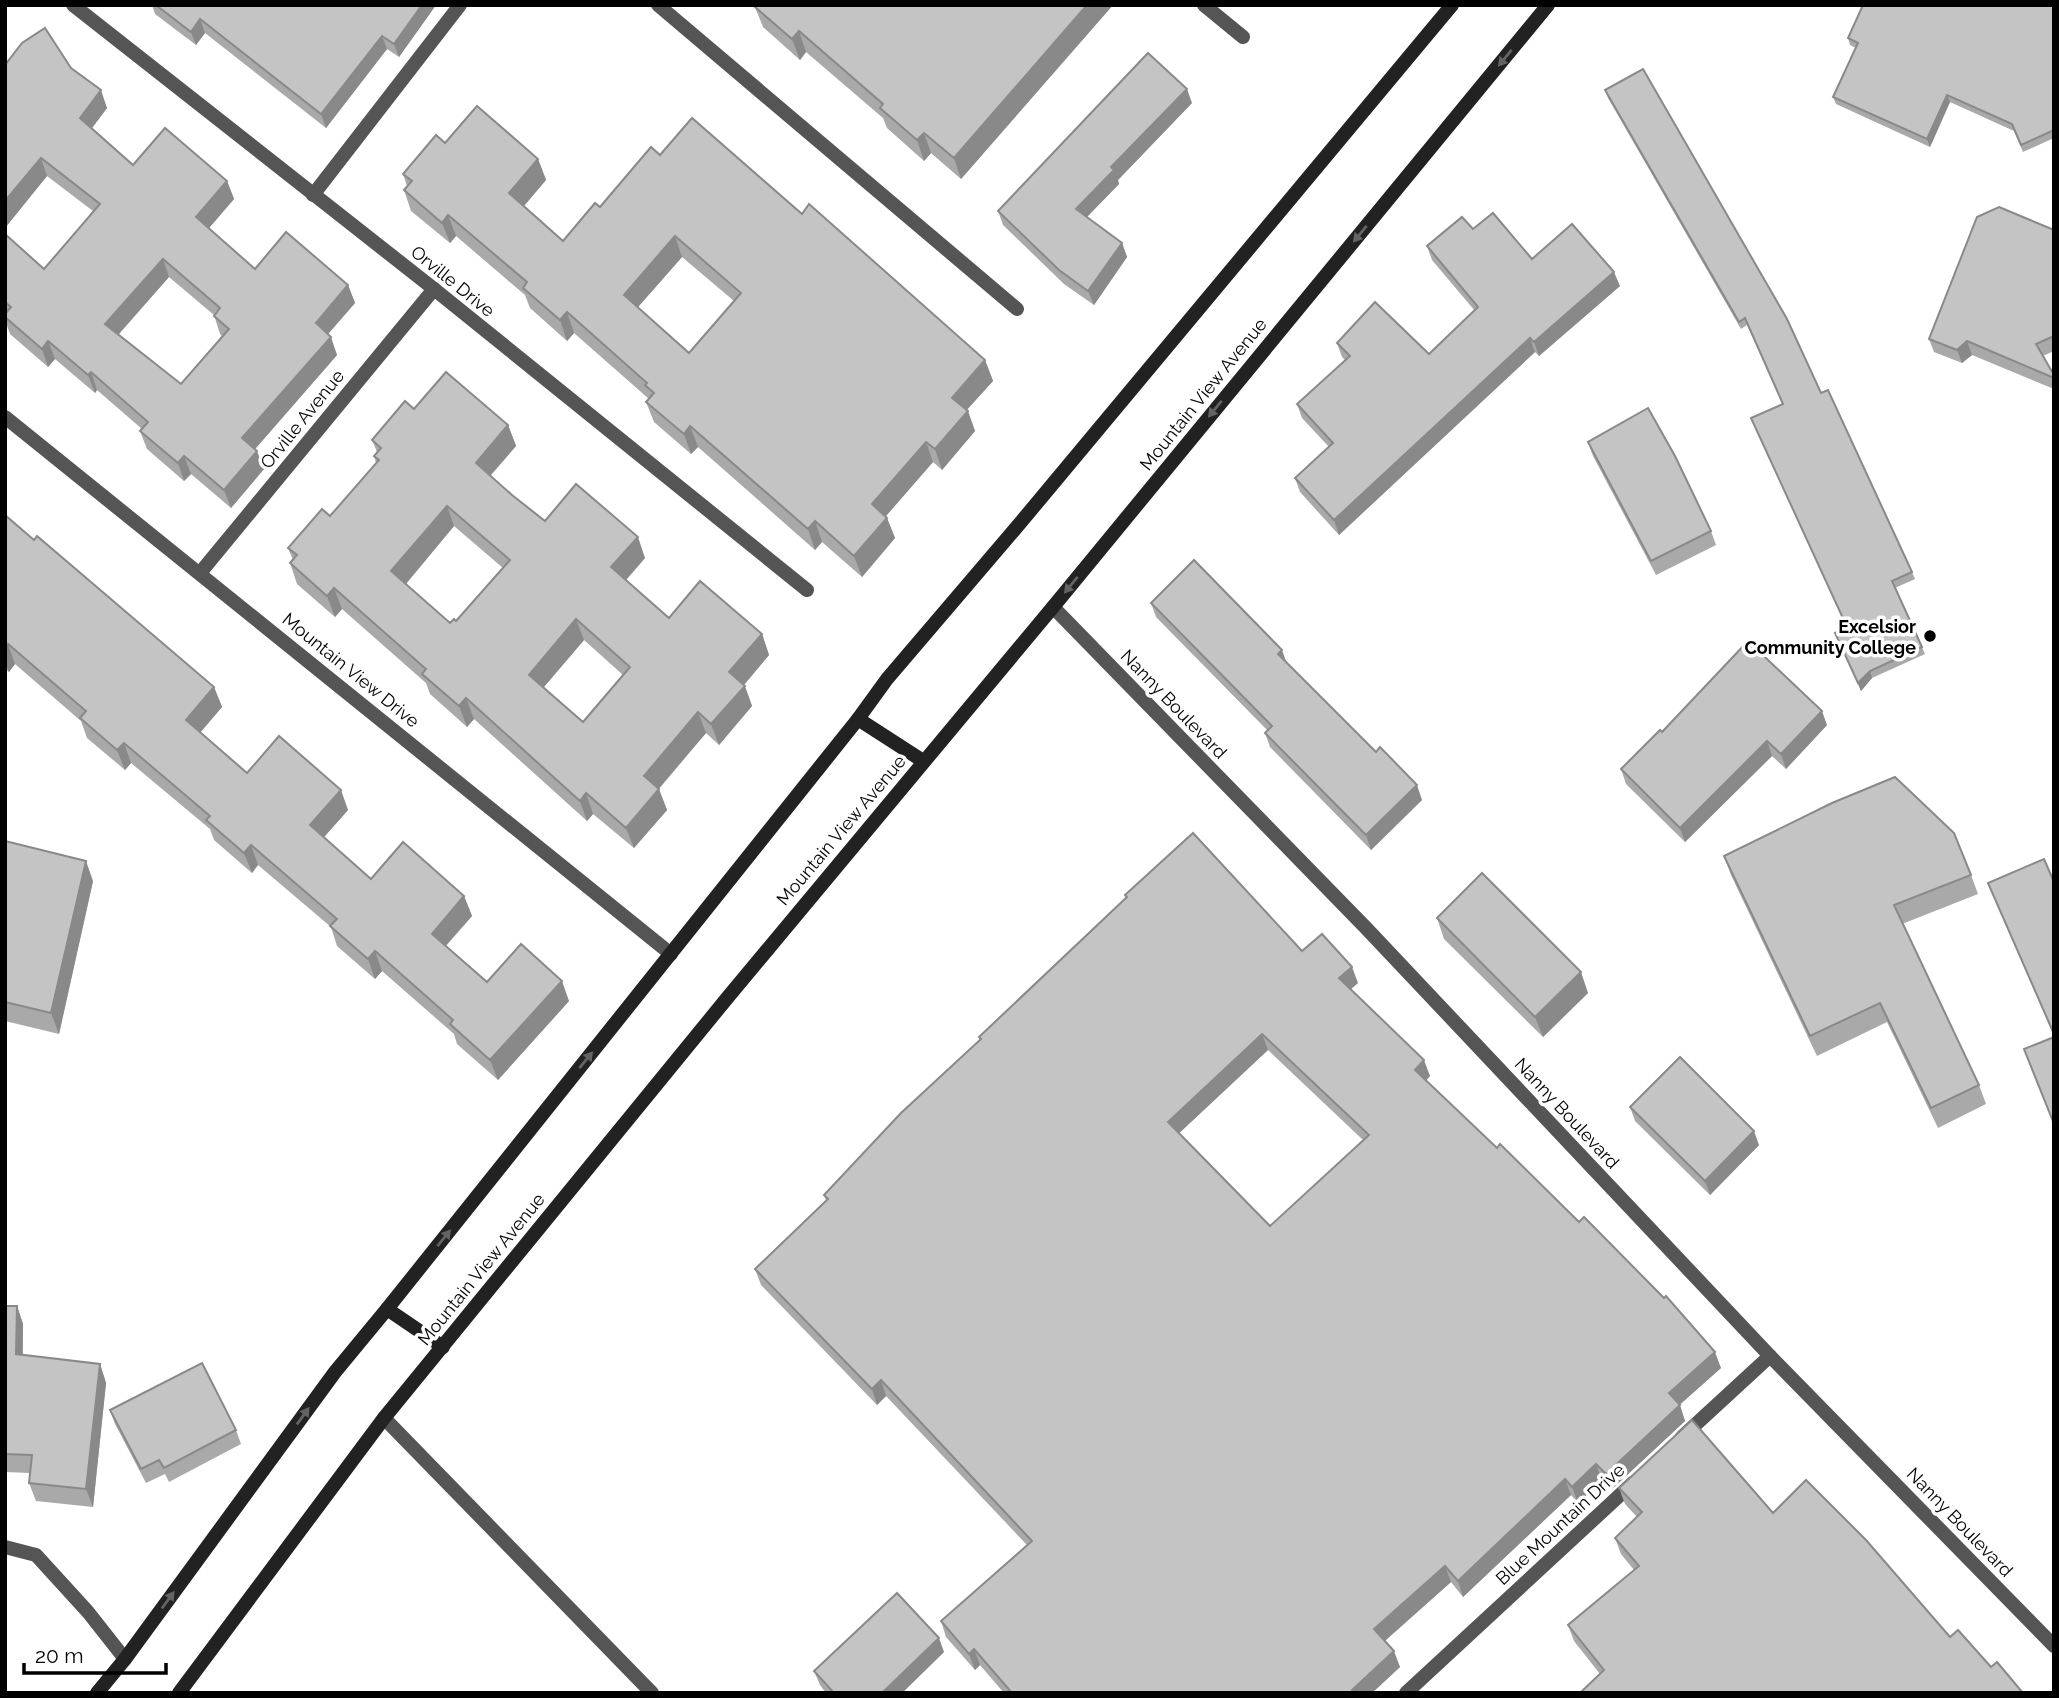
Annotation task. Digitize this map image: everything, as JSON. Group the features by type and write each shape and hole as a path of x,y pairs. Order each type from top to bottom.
{"main road":[{"path":"97,1693 125,1659 335,1372 671,954 887,679 1452,5"},
{"name":"Mountain View Avenue","path":"179,1693 384,1418 1548,5"},
{"path":"858,719 923,761"},
{"path":"387,1310 443,1347"}],"street":[{"name":"Orville Drive","path":"73,5 434,289 807,590"},
{"path":"313,195 460,5"},
{"path":"1204,5 1243,37"},
{"path":"665,7 1017,309"},
{"name":"Orville Avenue","path":"200,573 434,289"},
{"name":"Mountain View Drive","path":"5,416 671,954"},
{"name":"Nanny Boulevard","path":"1053,607 1367,929 1770,1356 2054,1646"},
{"path":"1669,1449 1770,1356"},
{"path":"384,1418 652,1693"},
{"name":"Blue Mountain Drive","path":"1406,1693 1649,1468"},
{"path":"5,1547 36,1555 88,1612 125,1659"}],"building":[{"path":"156,5 422,5 394,44 382,36 321,114 200,19 191,32"},
{"path":"1087,5 954,158 924,133 917,140 880,108 883,104 799,31 792,39 755,7"},
{"path":"1863,5 2054,5 2054,130 2021,145 2012,124 1947,95 1927,139 1833,97 1858,43 1848,38"},
{"path":"45,28 71,68 101,90 80,118 133,165 165,128 227,181 196,217 255,269 286,232 348,285 316,323 331,337 242,438 257,451 224,490 184,456 178,463 140,431 148,422 91,372 88,375 48,341 42,349 5,317 11,307 5,302 5,234 44,269 100,204 41,158 5,201 5,65 22,43","holes":["163,259 220,308 214,316 229,329 181,384 105,324"]},
{"path":"1148,53 1187,89 1111,167 1114,170 1076,209 1122,243 1088,291 1059,270 998,211"},
{"path":"1643,69 1787,319 1821,393 1828,390 1912,572 1892,581 1922,647 1870,671 1858,683 1835,633 1847,627 1751,418 1783,404 1745,318 1739,322 1605,90"},
{"path":"477,106 538,159 509,193 563,241 595,203 600,207 651,147 660,155 692,118 802,214 809,204 985,360 952,398 968,411 935,449 926,442 872,504 887,518 854,556 815,521 808,529 690,426 684,434 646,402 654,393 645,385 647,383 567,312 560,320 523,288 527,282 448,215 442,223 404,190 412,181 403,174 436,135 445,143","holes":["675,236 741,293 689,353 624,295"]},
{"path":"1999,207 2054,230 2054,336 2036,344 2054,378 1967,341 1957,350 1929,339 1977,217"},
{"path":"1493,213 1532,259 1572,224 1614,272 1534,342 1530,338 1334,520 1295,478 1333,443 1297,404 1350,356 1337,343 1375,302 1429,354 1478,307 1427,246 1462,217 1473,229"},
{"path":"446,372 508,425 476,463 512,495 545,521 576,484 638,537 611,567 669,618 700,581 762,634 729,672 745,686 711,724 698,712 644,776 659,789 626,828 586,793 580,801 466,698 459,706 422,674 426,669 334,588 327,596 290,563 297,555 288,548 322,509 330,516 379,460 374,456 381,448 372,440 405,401 414,409","holes":["447,506 510,560 456,621 454,619 450,623 391,571","576,619 630,667 583,722 529,675"]},
{"path":"1648,408 1675,456 1711,531 1651,561 1588,442"},
{"path":"5,515 34,540 37,536 214,687 186,720 247,773 279,736 341,790 310,825 371,879 403,842 464,896 432,934 487,982 521,944 562,981 490,1060 450,1024 453,1020 375,951 368,959 330,926 337,919 251,845 244,853 206,820 210,816 124,743 117,750 80,718 86,711 8,644 5,648"},
{"path":"1194,560 1282,650 1278,654 1376,752 1380,747 1417,785 1366,835 1265,733 1272,726 1151,603"},
{"path":"1748,641 1822,711 1781,754 1767,741 1680,828 1621,769 1660,730 1662,732"},
{"path":"1895,777 1954,833 1971,875 1894,905 1979,1085 1931,1108 1880,1003 1810,1036 1724,856 1832,803"},
{"path":"1193,833 1302,951 1322,934 1352,967 1339,978 1424,1060 1415,1070 1497,1148 1500,1144 1579,1222 1584,1217 1664,1298 1666,1296 1715,1352 1669,1393 1680,1405 1606,1474 1596,1464 1572,1487 1565,1479 1458,1581 1445,1566 1374,1629 1394,1651 1352,1690 1355,1693 1012,1693 974,1649 969,1654 941,1621 1032,1541 881,1380 872,1389 755,1269 828,1199 824,1195 901,1113 1127,897 1125,895","holes":["1262,1034 1369,1135 1270,1226 1168,1122"]},
{"path":"5,841 86,861 51,1013 5,1002"},
{"path":"2044,859 2054,882 2054,1034 1988,883"},
{"path":"1482,873 1581,972 1535,1017 1437,918"},
{"path":"2054,1037 2054,1124 2024,1049"},
{"path":"1680,1057 1754,1131 1705,1181 1630,1107"},
{"path":"5,1306 17,1306 16,1354 100,1364 86,1489 29,1483 32,1455 5,1454"},
{"path":"202,1363 236,1430 164,1468 159,1460 141,1469 110,1410"},
{"path":"1692,1420 1773,1513 1806,1480 1866,1540 1950,1637 1958,1630 1991,1667 1997,1662 2023,1693 1580,1693 1604,1670 1568,1625 1639,1566 1615,1538 1642,1512 1619,1488"},
{"path":"897,1593 939,1638 882,1693 834,1693 814,1671"}],"place":[{"name":"Excelsior Community College","path":"1930,636"}]}
